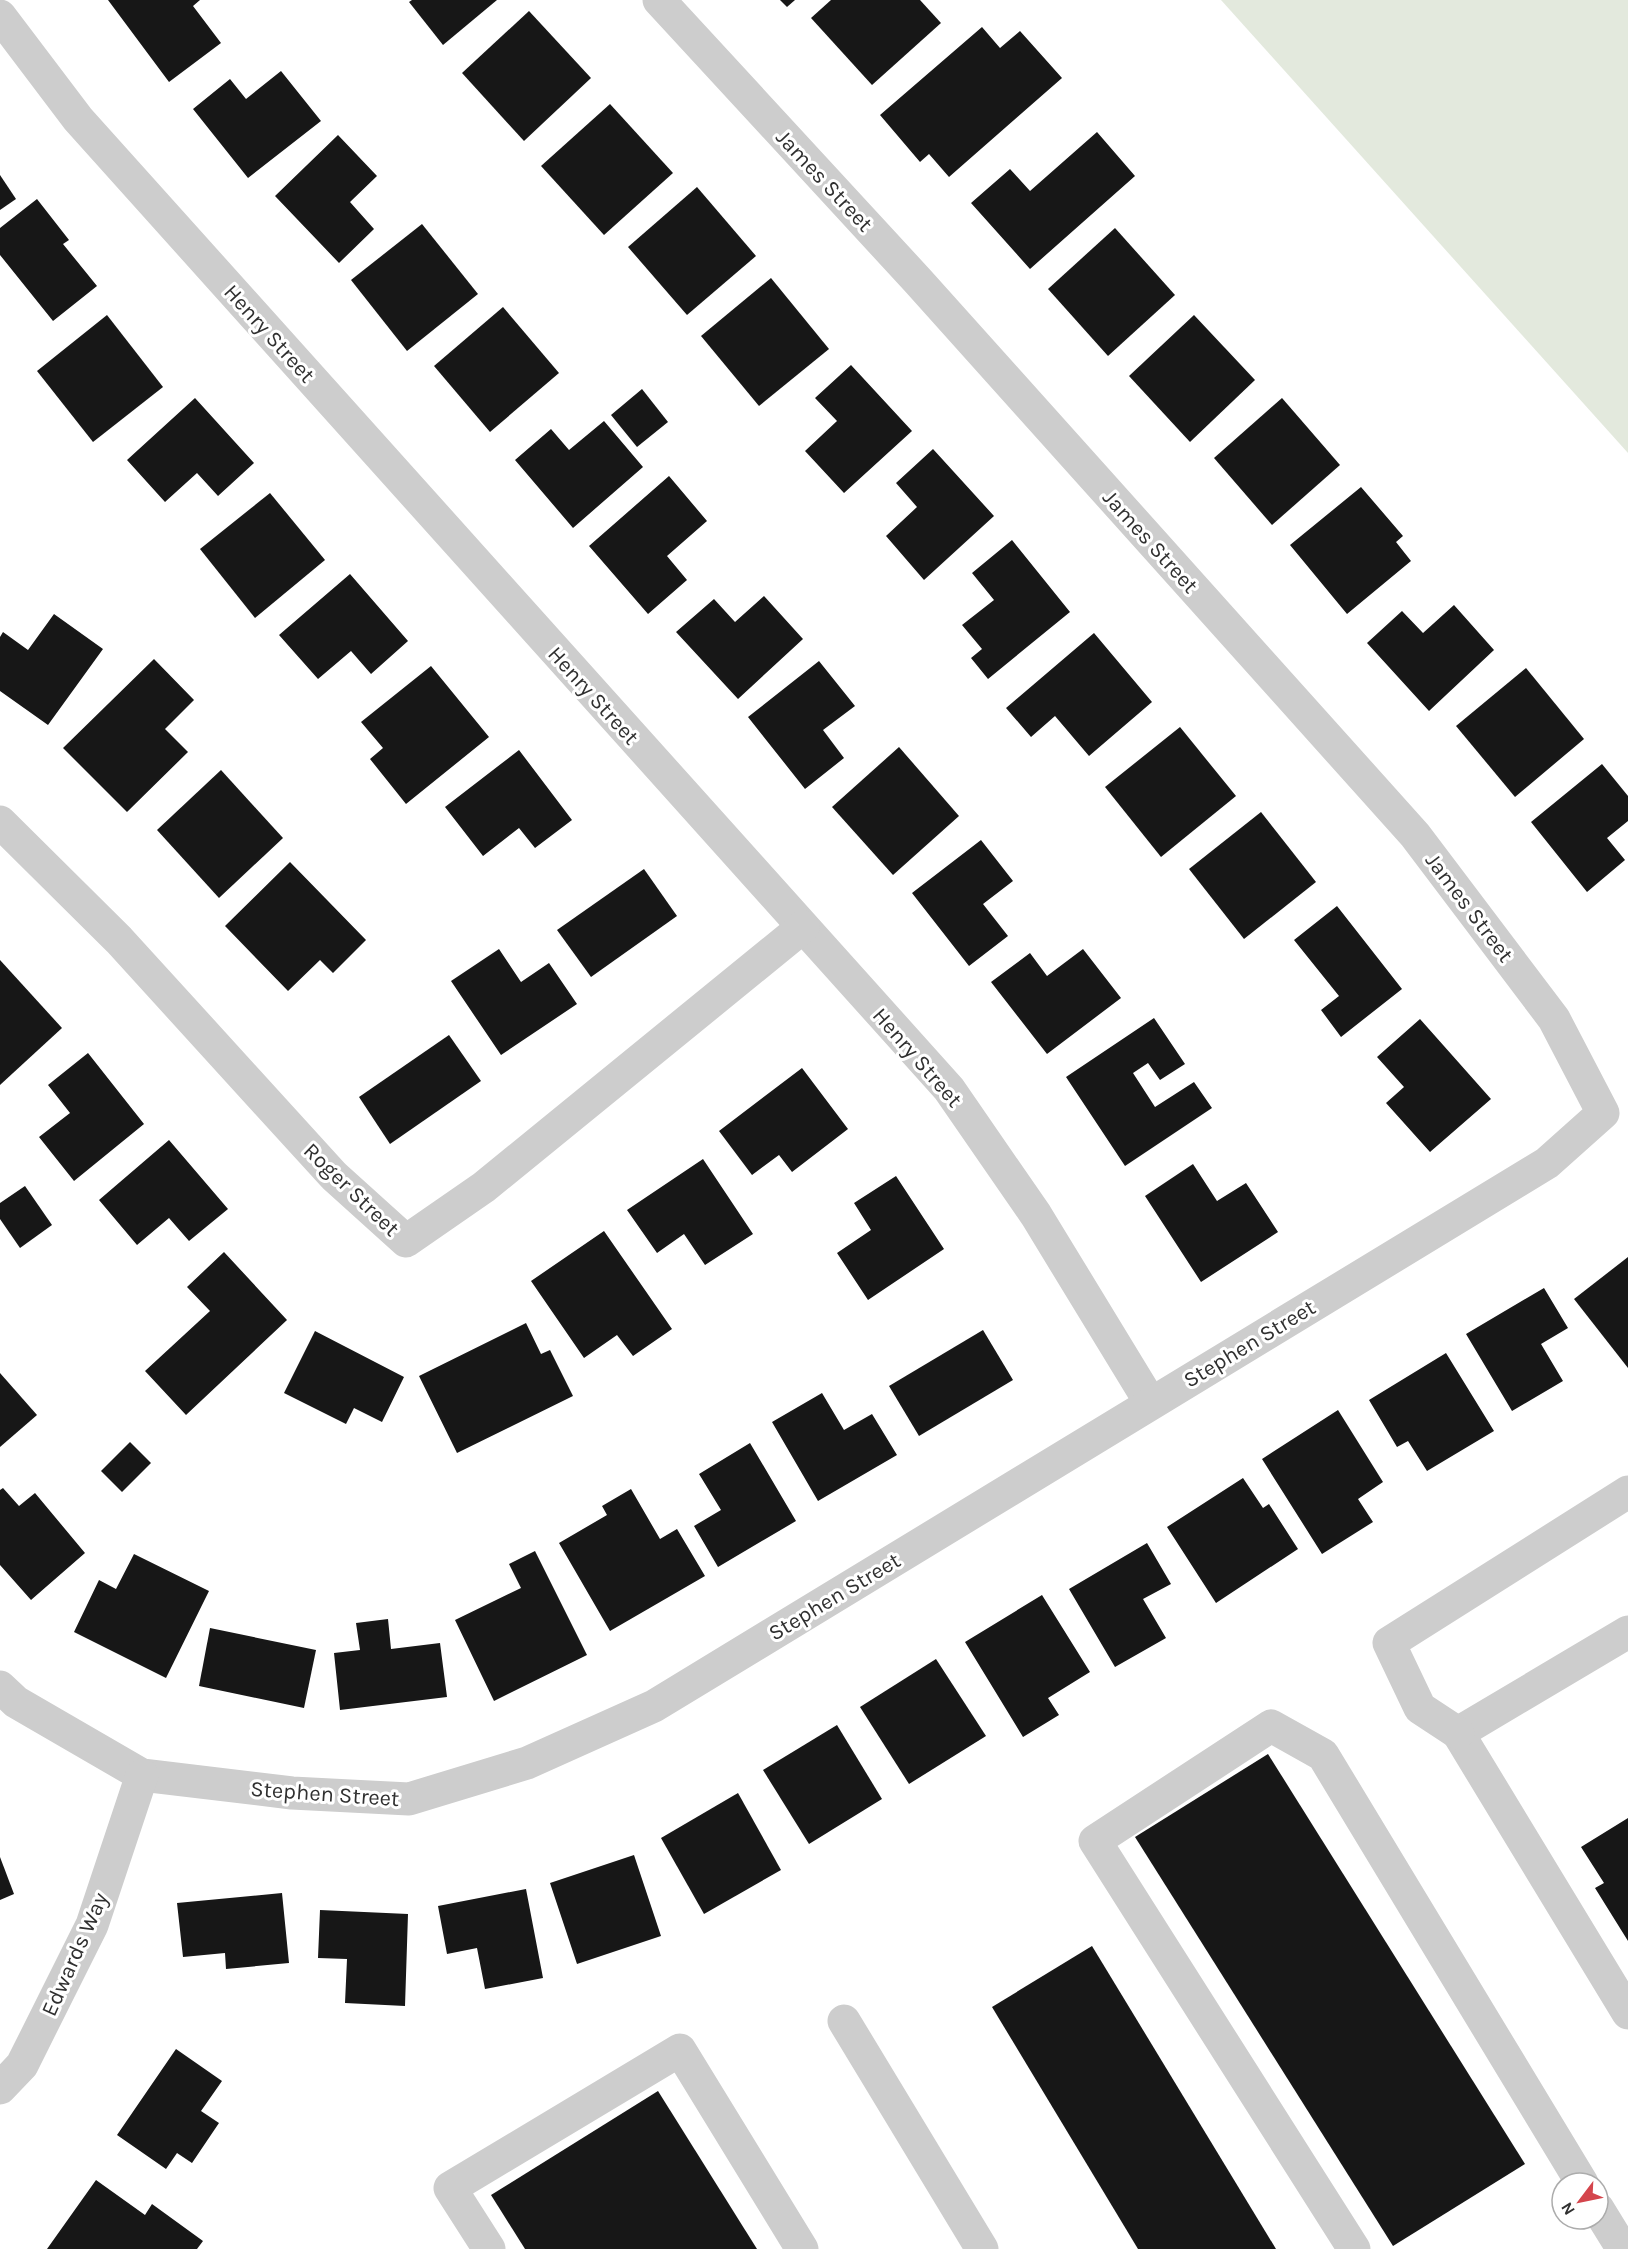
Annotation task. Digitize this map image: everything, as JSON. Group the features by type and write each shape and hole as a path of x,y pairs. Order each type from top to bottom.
{"street":[{"name":"James Street","path":"659,0 918,281 1415,835 1554,1019 1603,1113"},
{"name":"Henry Street","path":"0,16 78,118 949,1089 1036,1215 1150,1402"},
{"name":"Roger Street","path":"0,822 119,940 334,1176 406,1241 484,1188 803,927"},
{"name":"Stephen Street","path":"0,1687 16,1702 142,1775 292,1793 409,1799 527,1763 654,1706 1150,1402 1547,1163 1603,1113"},
{"path":"1628,1492 1389,1643 1420,1708 1458,1733 1628,2013"},
{"path":"1458,1733 1628,1632"},
{"path":"1354,2249 1095,1840 1271,1726 1323,1755 1575,2171"},
{"name":"Edwards Way","path":"0,2088 22,2065 92,1925 142,1775"},
{"path":"844,2021 982,2249"},
{"path":"489,2249 450,2188 681,2050 802,2249"},
{"path":"1610,2228 1619,2243"}],"shaded area":[{"path":"1221,0 1628,0 1628,453"}],"building":[{"path":"108,0 200,0 193,6 221,43 169,82"},
{"path":"412,0 497,0 443,45 409,2"},
{"path":"780,0 795,0 787,7"},
{"path":"831,0 920,0 941,23 872,85 811,18"},
{"path":"529,11 591,78 524,141 462,73"},
{"path":"982,27 1000,48 1020,31 1062,78 949,177 929,154 920,162 880,115"},
{"path":"281,71 321,121 248,178 193,109 230,79 246,99"},
{"path":"610,104 673,173 604,235 541,166"},
{"path":"1097,132 1135,176 1030,269 971,203 1010,169 1030,191"},
{"path":"338,135 377,176 350,202 374,229 339,263 275,196"},
{"path":"0,175 16,199 0,210"},
{"path":"697,187 756,256 687,315 628,247"},
{"path":"37,199 69,240 63,244 97,286 53,321 0,255 0,228"},
{"path":"422,224 478,294 407,351 351,280"},
{"path":"1115,228 1175,295 1108,356 1048,289"},
{"path":"771,278 829,349 759,406 701,336"},
{"path":"503,307 559,373 490,432 434,366"},
{"path":"107,315 163,387 93,442 37,371"},
{"path":"1194,315 1255,380 1190,442 1129,376"},
{"path":"851,365 912,431 844,493 805,451 837,421 815,398"},
{"path":"642,389 668,422 637,447 611,415"},
{"path":"195,398 254,463 218,496 197,473 165,502 127,460"},
{"path":"1282,398 1340,465 1272,525 1214,458"},
{"path":"604,421 643,467 573,528 515,460 551,429 569,450"},
{"path":"933,449 994,516 924,580 886,536 917,507 896,483"},
{"path":"669,476 707,521 667,556 687,580 648,614 589,546"},
{"path":"1361,487 1403,536 1396,542 1411,561 1347,614 1290,545"},
{"path":"270,493 325,560 255,618 200,549"},
{"path":"1012,540 1070,612 988,679 971,658 982,649 962,625 994,600 972,573"},
{"path":"350,574 408,641 371,674 351,651 318,679 279,635"},
{"path":"764,596 803,639 738,699 676,632 714,599 735,622"},
{"path":"1454,605 1494,650 1429,711 1367,643 1402,611 1423,633"},
{"path":"54,614 103,649 48,725 0,691 0,637 3,632 28,650"},
{"path":"1094,633 1152,702 1089,756 1055,716 1031,737 1006,708"},
{"path":"154,659 194,700 165,729 188,752 127,812 63,748"},
{"path":"819,661 855,706 823,730 844,758 805,789 748,717"},
{"path":"431,666 489,737 406,804 370,759 383,748 361,722"},
{"path":"1526,668 1584,739 1515,797 1456,726"},
{"path":"1180,727 1236,796 1161,857 1105,787"},
{"path":"899,747 959,816 893,875 832,807"},
{"path":"519,750 572,820 535,848 519,828 483,856 445,807"},
{"path":"1602,764 1628,796 1628,821 1607,838 1625,860 1587,892 1531,822"},
{"path":"221,770 283,838 219,898 157,830"},
{"path":"1261,812 1316,882 1244,939 1189,869"},
{"path":"981,840 1013,881 983,904 1008,936 969,966 912,893"},
{"path":"290,862 366,940 333,973 320,960 288,991 225,926"},
{"path":"644,869 677,916 591,977 557,930"},
{"path":"1337,906 1402,989 1341,1037 1321,1010 1339,996 1294,940"},
{"path":"499,949 521,982 549,963 577,1004 501,1055 451,981"},
{"path":"1083,949 1121,998 1047,1054 991,982 1030,953 1047,976"},
{"path":"0,960 62,1028 0,1085"},
{"path":"1154,1018 1185,1064 1160,1080 1148,1063 1133,1073 1155,1107 1194,1082 1212,1108 1125,1166 1066,1077"},
{"path":"1420,1019 1491,1099 1430,1152 1386,1103 1404,1087 1377,1057"},
{"path":"449,1035 481,1081 390,1144 359,1097"},
{"path":"88,1053 144,1124 74,1181 39,1137 70,1113 48,1085"},
{"path":"802,1068 848,1129 792,1172 779,1155 752,1175 719,1131"},
{"path":"169,1140 228,1209 189,1241 169,1218 137,1245 99,1200"},
{"path":"703,1159 753,1234 705,1265 684,1234 657,1253 627,1210"},
{"path":"1193,1164 1217,1201 1246,1183 1278,1232 1201,1282 1145,1196"},
{"path":"896,1176 944,1249 868,1300 837,1253 871,1230 854,1203"},
{"path":"25,1186 52,1225 20,1248 0,1219 0,1203"},
{"path":"604,1231 672,1329 633,1356 617,1335 584,1358 531,1281"},
{"path":"224,1252 287,1320 186,1415 145,1371 210,1311 187,1287"},
{"path":"1628,1257 1628,1368 1574,1299"},
{"path":"1544,1288 1568,1328 1541,1344 1563,1381 1512,1411 1466,1334"},
{"path":"526,1323 541,1354 550,1350 573,1396 457,1453 419,1376"},
{"path":"983,1330 1013,1380 919,1436 889,1386"},
{"path":"315,1331 404,1377 382,1422 354,1408 346,1424 284,1393"},
{"path":"1446,1353 1494,1431 1427,1471 1408,1441 1397,1447 1369,1400"},
{"path":"0,1373 37,1415 0,1447"},
{"path":"822,1393 844,1430 872,1414 897,1455 818,1501 772,1422"},
{"path":"1338,1410 1383,1482 1358,1499 1373,1522 1322,1554 1262,1459"},
{"path":"130,1442 151,1463 122,1492 101,1471"},
{"path":"750,1443 796,1521 718,1567 694,1526 721,1510 699,1474"},
{"path":"1243,1478 1263,1508 1269,1504 1298,1549 1216,1603 1167,1527"},
{"path":"3,1488 19,1506 35,1493 85,1553 31,1600 0,1565 0,1490"},
{"path":"631,1489 660,1539 677,1529 705,1576 610,1631 559,1543 607,1515 602,1506"},
{"path":"1147,1543 1171,1584 1143,1599 1166,1638 1115,1667 1069,1589"},
{"path":"535,1551 587,1655 494,1701 455,1620 521,1588 509,1564"},
{"path":"134,1554 209,1591 166,1678 74,1632 99,1580 116,1589"},
{"path":"1042,1595 1090,1672 1048,1698 1059,1715 1023,1737 965,1642"},
{"path":"388,1619 391,1649 440,1643 447,1697 340,1710 334,1653 360,1650 356,1623"},
{"path":"210,1628 316,1650 304,1708 199,1686"},
{"path":"936,1659 986,1736 909,1784 860,1707"},
{"path":"837,1725 882,1799 809,1844 763,1770"},
{"path":"1268,1754 1525,2164 1393,2246 1135,1837"},
{"path":"738,1793 781,1870 704,1914 661,1838"},
{"path":"1628,1818 1628,1941 1595,1888 1604,1883 1581,1847"},
{"path":"634,1855 661,1936 577,1964 550,1883"},
{"path":"0,1857 14,1894 0,1900"},
{"path":"526,1889 543,1978 485,1989 477,1948 447,1954 438,1906"},
{"path":"282,1893 289,1963 226,1969 225,1953 183,1957 177,1903"},
{"path":"320,1910 408,1914 405,2006 345,2003 347,1959 318,1958"},
{"path":"1092,1946 1276,2249 1138,2249 992,2007"},
{"path":"176,2049 222,2081 201,2111 219,2123 192,2163 177,2153 166,2169 117,2135"},
{"path":"658,2091 757,2249 525,2249 491,2195"},
{"path":"96,2180 145,2215 152,2204 203,2241 197,2249 47,2249"}]}
